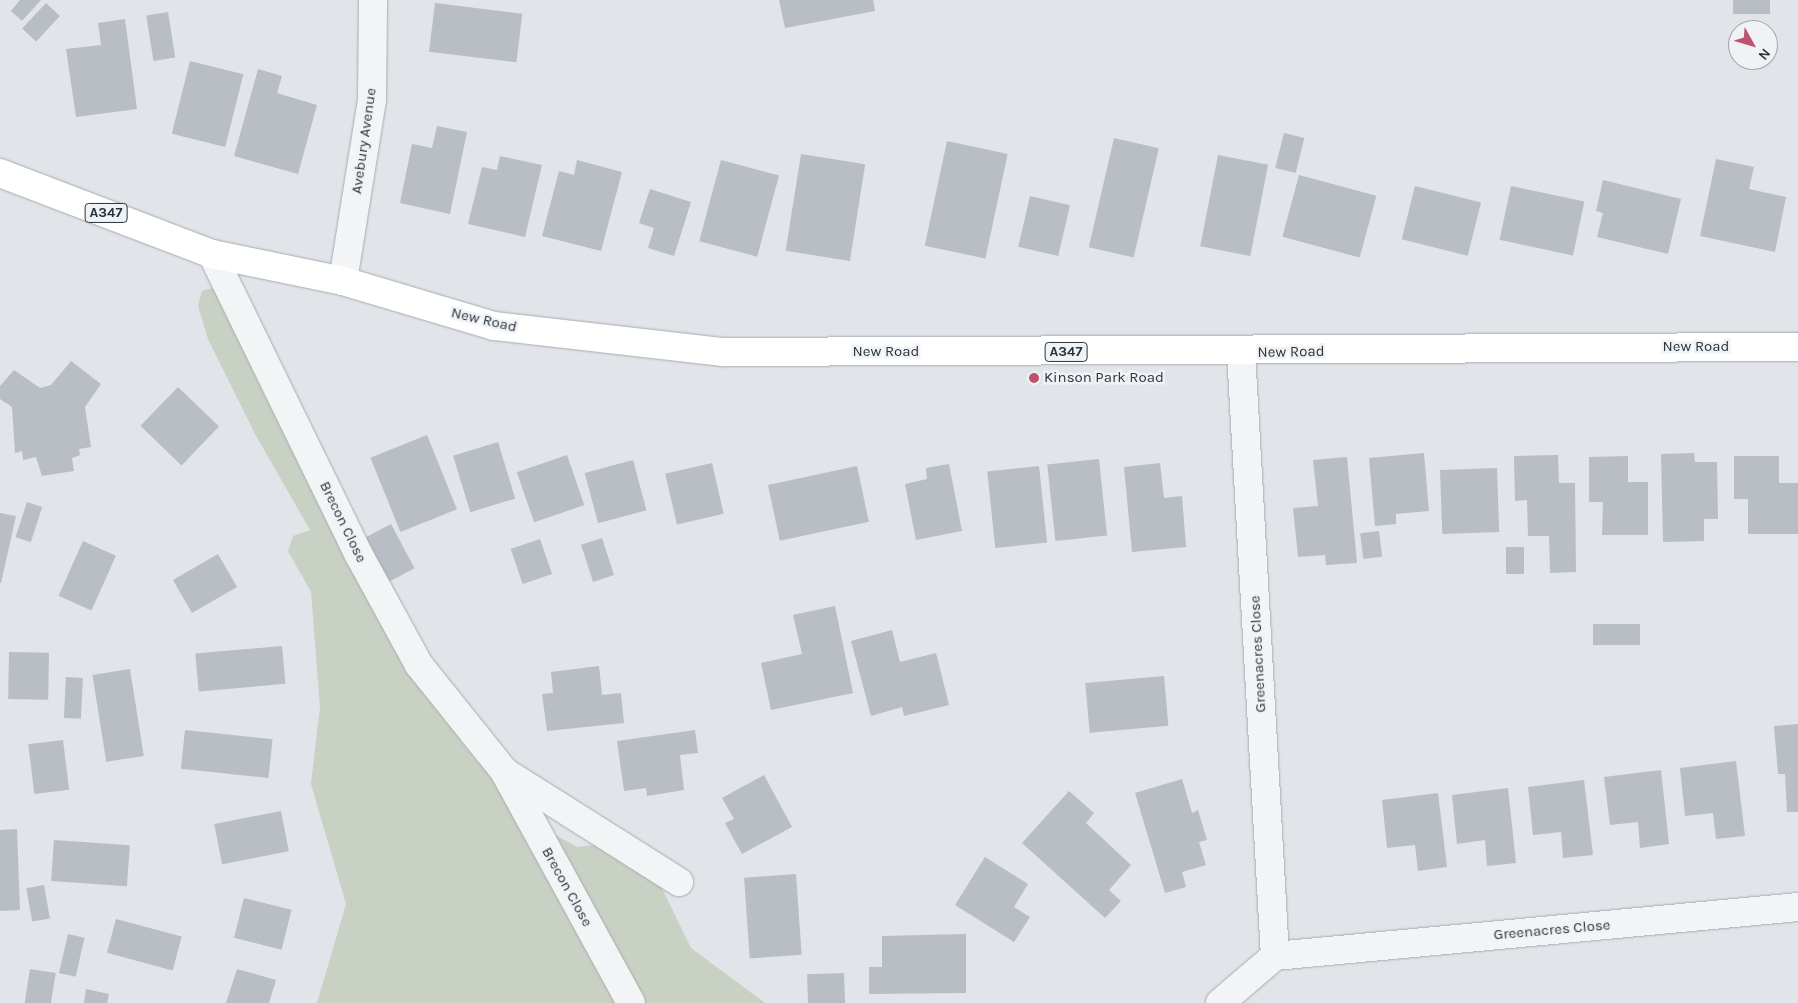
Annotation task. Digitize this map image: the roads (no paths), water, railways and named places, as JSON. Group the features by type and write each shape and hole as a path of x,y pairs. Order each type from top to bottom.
{"main road":[{"name":"New Road","path":"0,174 212,254 342,281 494,326 723,352 1241,352 1798,347"}],"street":[{"name":"Avebury Avenue","path":"342,281 372,99 373,0"},
{"name":"Brecon Close","path":"212,254 359,555 420,664 504,771 631,1003"},
{"name":"Greenacres Close","path":"1241,352 1275,956 1798,907"},
{"name":"Brecon Close","path":"504,771 680,882"},
{"path":"1220,1003 1275,956"}],"place":[{"name":"Kinson Park Road","path":"1034,378"}]}
